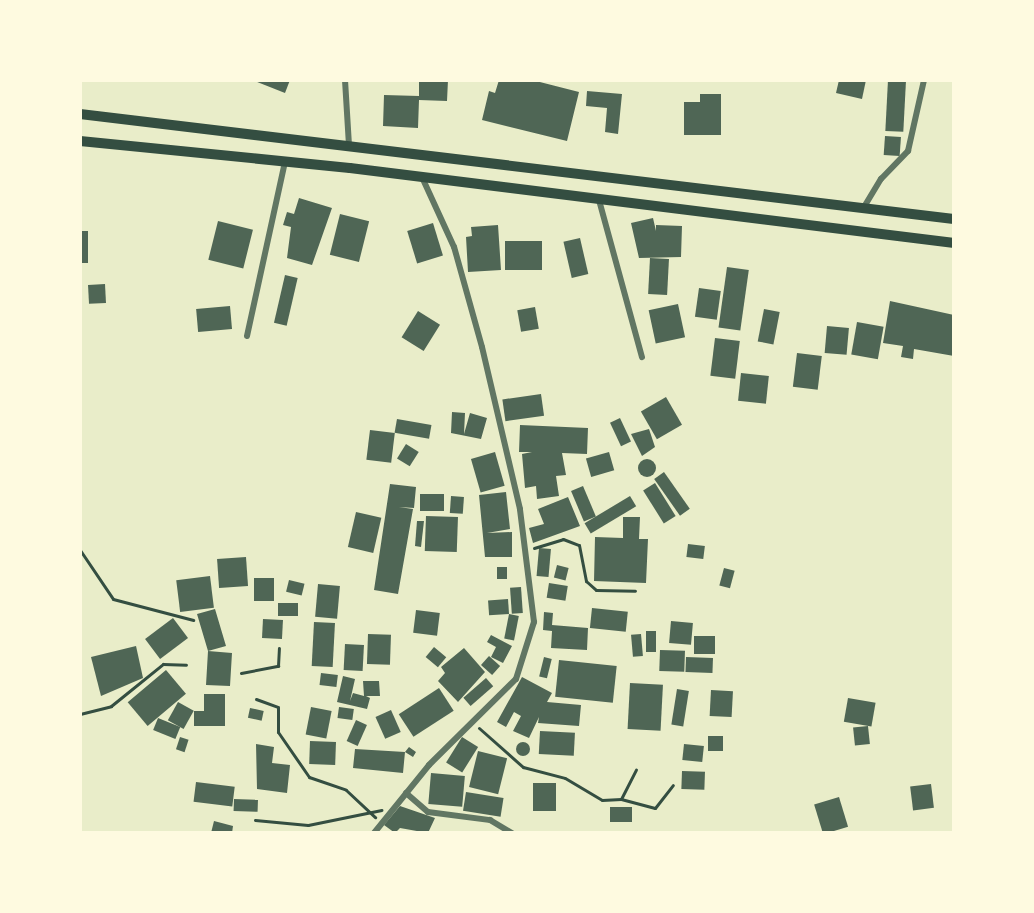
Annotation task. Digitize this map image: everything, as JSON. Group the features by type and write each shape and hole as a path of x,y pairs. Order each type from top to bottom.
{"main road":[{"path":"80,114 954,219"},
{"path":"80,141 285,161 954,243"}],"street":[{"path":"345,80 349,146"},
{"path":"864,207 881,179 908,151 924,80"},
{"path":"247,336 285,161"},
{"path":"374,833 406,793 525,663 534,622 527,550 462,275 422,177"},
{"path":"599,200 642,357"},
{"path":"406,793 428,812 490,820 512,833"}],"path":[{"path":"527,550 563,539 579,545 586,581 596,590 635,591"},
{"path":"80,550 113,599 193,620"},
{"path":"241,673 278,666 279,648"},
{"path":"80,714 111,706 163,664 186,665"},
{"path":"256,699 278,707 278,732 309,777 346,790 380,823"},
{"path":"473,722 523,767 565,778 602,800 621,799 655,808 673,785"},
{"path":"621,799 636,770"},
{"path":"255,820 308,825 395,807"}],"building":[{"path":"252,80 290,80 285,93"},
{"path":"419,80 448,80 447,101 419,100 418,128 383,126 384,95 419,96"},
{"path":"499,80 532,80 579,92 567,141 482,120 489,91 495,93"},
{"path":"839,80 866,80 862,99 836,93"},
{"path":"888,80 906,81 903,132 885,131"},
{"path":"587,91 622,94 618,134 605,132 607,108 586,106"},
{"path":"700,94 721,94 721,135 684,135 684,102 700,102"},
{"path":"885,136 901,137 900,156 884,155"},
{"path":"299,198 332,208 312,265 287,258 291,227 283,225 287,212 294,214"},
{"path":"340,214 369,221 359,262 330,255"},
{"path":"653,218 656,231 656,225 682,226 681,257 639,258 631,223"},
{"path":"218,221 253,230 243,269 208,260"},
{"path":"433,223 443,256 417,263 407,231"},
{"path":"498,225 501,270 468,272 466,237 472,236 471,227"},
{"path":"80,231 88,231 88,263 80,263"},
{"path":"580,238 588,274 572,278 563,242"},
{"path":"505,241 542,241 542,270 505,270"},
{"path":"650,258 669,259 667,295 648,294"},
{"path":"727,267 749,270 740,330 719,327"},
{"path":"285,275 298,278 287,326 274,323"},
{"path":"105,284 106,303 89,304 88,285"},
{"path":"699,288 721,291 717,320 695,317"},
{"path":"890,301 954,315 954,356 914,349 913,359 901,357 903,346 883,343"},
{"path":"678,304 685,337 656,343 649,310"},
{"path":"230,306 232,329 198,332 196,309"},
{"path":"535,307 539,329 521,332 517,310"},
{"path":"764,309 780,312 773,344 758,341"},
{"path":"418,311 440,325 424,351 402,337"},
{"path":"857,322 884,327 878,359 851,354"},
{"path":"827,326 849,328 847,355 825,353"},
{"path":"715,338 740,341 735,379 710,376"},
{"path":"797,353 822,356 818,390 793,387"},
{"path":"741,373 769,376 766,404 738,401"},
{"path":"541,394 544,416 505,421 502,399"},
{"path":"666,397 682,425 657,439 641,412"},
{"path":"452,412 465,413 464,434 470,413 487,418 481,439 451,433"},
{"path":"620,418 631,442 621,446 610,423"},
{"path":"397,419 431,425 429,439 395,433"},
{"path":"520,425 588,428 587,454 562,453 566,475 556,476 559,496 537,499 536,486 525,488 522,454 532,452 519,452"},
{"path":"649,429 655,447 642,456 631,434"},
{"path":"370,430 395,433 391,463 366,460"},
{"path":"406,444 419,452 410,466 397,458"},
{"path":"495,452 505,486 481,493 471,459"},
{"path":"609,452 614,470 591,477 586,459"},
{"path":"647,459 656,468 647,477 638,468"},
{"path":"664,472 690,509 680,516 654,479"},
{"path":"655,483 676,516 664,523 643,490"},
{"path":"390,484 416,487 414,508 399,507 413,509 398,594 374,590"},
{"path":"583,486 596,516 584,521 571,491"},
{"path":"506,492 510,529 487,533 512,532 512,557 485,557 479,495"},
{"path":"420,494 444,494 444,511 420,511"},
{"path":"451,496 464,497 463,514 450,513"},
{"path":"630,496 636,506 591,534 585,523"},
{"path":"568,497 580,526 533,543 529,528 544,524 538,509"},
{"path":"356,512 381,518 373,553 348,547"},
{"path":"426,516 458,517 457,552 425,551"},
{"path":"623,517 640,517 639,539 648,539 646,583 594,581 595,537 623,538"},
{"path":"417,521 424,521 421,547 415,546"},
{"path":"688,544 705,546 703,559 686,557"},
{"path":"539,548 551,549 549,577 537,576"},
{"path":"246,557 248,586 219,588 217,559"},
{"path":"557,565 569,568 565,581 554,578"},
{"path":"497,567 507,567 507,579 497,579"},
{"path":"724,568 735,571 730,588 719,585"},
{"path":"210,576 214,608 180,612 176,580"},
{"path":"254,578 274,578 274,601 254,601"},
{"path":"289,580 305,584 302,596 286,592"},
{"path":"549,583 568,586 565,601 547,598"},
{"path":"318,584 340,586 337,619 315,617"},
{"path":"521,587 523,613 512,614 510,588"},
{"path":"508,599 509,614 489,615 488,600"},
{"path":"278,603 298,603 298,616 278,616"},
{"path":"592,608 628,612 626,632 590,628"},
{"path":"215,609 226,646 208,651 197,614"},
{"path":"416,610 440,613 437,636 413,633"},
{"path":"544,612 553,613 552,625 588,628 587,650 551,648 552,631 543,630"},
{"path":"509,614 519,616 514,640 504,639"},
{"path":"173,618 188,638 160,659 145,639"},
{"path":"263,619 283,620 282,639 262,638"},
{"path":"671,621 693,623 691,645 669,643"},
{"path":"314,622 335,623 333,667 312,666"},
{"path":"646,631 656,631 656,652 646,652"},
{"path":"368,634 391,635 390,665 367,664"},
{"path":"641,634 643,656 633,657 631,635"},
{"path":"491,635 512,646 503,663 491,657 496,647 487,642"},
{"path":"694,636 715,636 715,654 694,654"},
{"path":"345,644 364,645 363,671 344,670"},
{"path":"136,646 143,678 101,696 91,657"},
{"path":"434,647 446,657 438,667 426,657"},
{"path":"464,648 485,672 458,702 438,681 445,673 441,667"},
{"path":"660,650 685,651 684,672 659,671"},
{"path":"208,651 232,653 230,686 206,685"},
{"path":"489,656 500,666 492,675 481,665"},
{"path":"544,657 552,659 547,678 539,676"},
{"path":"686,657 713,658 712,673 685,672"},
{"path":"559,660 617,666 613,703 555,697"},
{"path":"166,670 186,694 148,726 128,702"},
{"path":"321,673 338,675 336,687 320,685"},
{"path":"343,676 355,679 350,701 353,693 364,696 363,681 379,681 380,696 366,696 370,698 367,709 337,702"},
{"path":"522,677 552,693 547,702 581,705 579,726 538,723 539,717 529,738 513,731 521,716 514,712 506,727 497,722"},
{"path":"486,678 493,686 471,706 463,698"},
{"path":"630,683 663,685 661,731 628,729"},
{"path":"439,688 454,711 413,737 399,714"},
{"path":"677,689 689,691 683,726 671,725"},
{"path":"711,690 733,691 732,717 710,716"},
{"path":"204,694 225,694 225,726 194,726 194,711 204,711"},
{"path":"848,698 876,703 871,726 844,722"},
{"path":"178,702 194,711 184,729 168,720"},
{"path":"311,707 332,711 326,738 306,734"},
{"path":"339,707 354,709 352,720 337,718"},
{"path":"250,708 264,711 262,721 248,718"},
{"path":"391,710 401,732 385,739 375,717"},
{"path":"158,718 180,727 175,739 153,730"},
{"path":"356,720 367,725 358,746 347,741"},
{"path":"868,726 870,744 855,745 853,728"},
{"path":"540,731 575,733 574,756 539,754"},
{"path":"708,736 723,736 723,751 708,751"},
{"path":"180,737 189,740 185,752 176,749"},
{"path":"462,737 478,747 462,773 446,762"},
{"path":"310,741 336,742 335,765 309,764"},
{"path":"523,742 530,749 523,756 516,749"},
{"path":"256,744 274,747 272,763 290,765 287,793 257,789"},
{"path":"684,744 704,746 702,762 682,760"},
{"path":"409,747 416,752 413,757 405,752"},
{"path":"355,749 405,752 403,773 353,768"},
{"path":"478,751 507,758 498,794 469,787"},
{"path":"682,771 705,772 704,790 681,789"},
{"path":"431,773 465,776 462,807 428,804"},
{"path":"196,782 235,787 232,807 194,802"},
{"path":"533,783 556,783 556,811 533,811"},
{"path":"931,784 934,808 913,810 910,787"},
{"path":"466,792 504,798 501,817 463,811"},
{"path":"839,797 848,827 823,833 814,805"},
{"path":"234,799 258,800 258,812 234,811"},
{"path":"400,806 435,818 428,833 400,828 395,833 384,825"},
{"path":"610,807 632,807 632,822 610,822"},
{"path":"214,821 233,826 232,833 211,833"}]}
